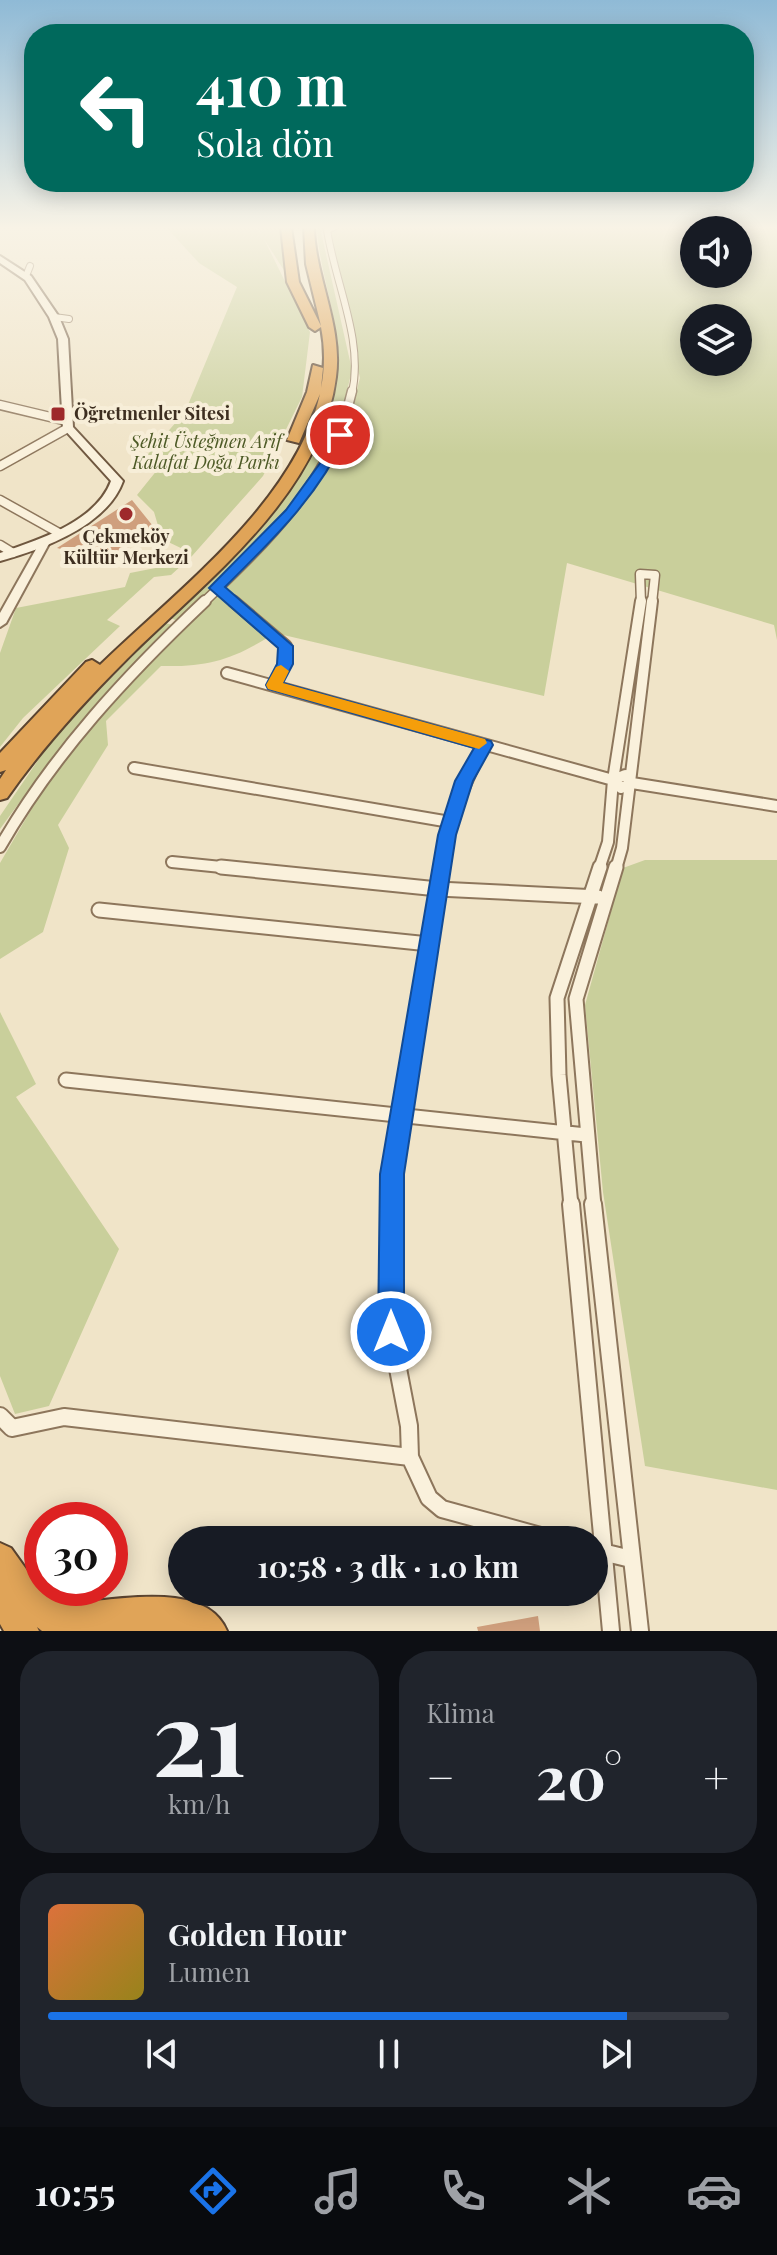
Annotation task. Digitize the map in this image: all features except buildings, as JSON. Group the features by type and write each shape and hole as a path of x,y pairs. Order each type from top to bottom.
{"highway":[{"path":"303,303 315,327"},
{"path":"0,765 57,701 218,541 261,493 300,430 314,392 319,361 310,303"},
{"path":"0,793 73,705 260,514 303,453 327,398 331,341 322,303"},
{"path":"0,1559 24,1595 55,1620 162,1612 190,1618 210,1631"},
{"path":"0,1590 22,1631"}],"main road":[{"path":"4,556 45,542 113,498 117,481 67,424 63,339 46,303"}],"street":[{"path":"0,847 37,789 94,715 291,512 329,460 340,435 356,377 339,303"},
{"path":"54,317 69,319"},
{"path":"0,405 67,424"},
{"path":"0,466 67,424"},
{"path":"0,500 59,533"},
{"path":"0,623 3,606 45,542"},
{"path":"0,545 4,556"},
{"path":"597,1526 557,998 600,898 622,848 655,575 640,574 641,609 613,780 600,898 576,999 586,1135 640,1631"},
{"path":"217,588 286,646 285,664 274,685"},
{"path":"227,673 613,780 623,788 632,783 777,806"},
{"path":"485,745 464,781 450,822 401,1117 392,1174 391,1332 409,1426 410,1457 429,1498 442,1509 504,1526"},
{"path":"134,768 450,822"},
{"path":"172,862 438,889 600,898"},
{"path":"99,910 429,944"},
{"path":"66,1080 586,1135"},
{"path":"0,1416 12,1428 64,1417 410,1457"},
{"path":"608,1553 631,1559"},
{"path":"607,1606 611,1631"}],"green space":[{"name":"Şehit Üsteğmen Arif Kalafat Doğa Parkı","path":"230,303 296,303 310,332 302,397 263,476 192,556 171,575 154,577 107,620 120,626 23,718 0,747 0,653 16,608 125,587 130,573 171,565 185,550 162,539 154,512 137,495 162,464 142,461 185,412"},
{"path":"330,303 337,303 352,370 334,445 288,511 106,697 49,762 0,829 0,816 43,753 76,714 165,623 173,625 177,621 171,618 247,533 300,461 320,425 333,391 338,360"},
{"path":"344,303 777,303 777,640 774,625 567,563 544,696 275,633 221,660 161,666 106,721 108,745 58,825 69,848 43,932 0,959 0,863 35,803 81,737 148,662 279,534 324,476 342,444 360,378"},
{"path":"645,860 777,860 777,1490 645,1466 603,1192 585,1005 623,868"},
{"path":"0,1012 36,1084 16,1097 119,1249 49,1406 15,1414 0,1376"}],"slow traffic":[{"path":"281,671 274,685 479,743"}],"place":[{"name":"Öğretmenler Sitesi","path":"58,414"},
{"name":"Çekmeköy Kültür Merkezi","path":"126,514"}],"route":[{"path":"340,435 329,460 291,512 217,588 286,646 285,664 274,685 485,745 464,781 447,835 392,1174 391,1332"}]}
